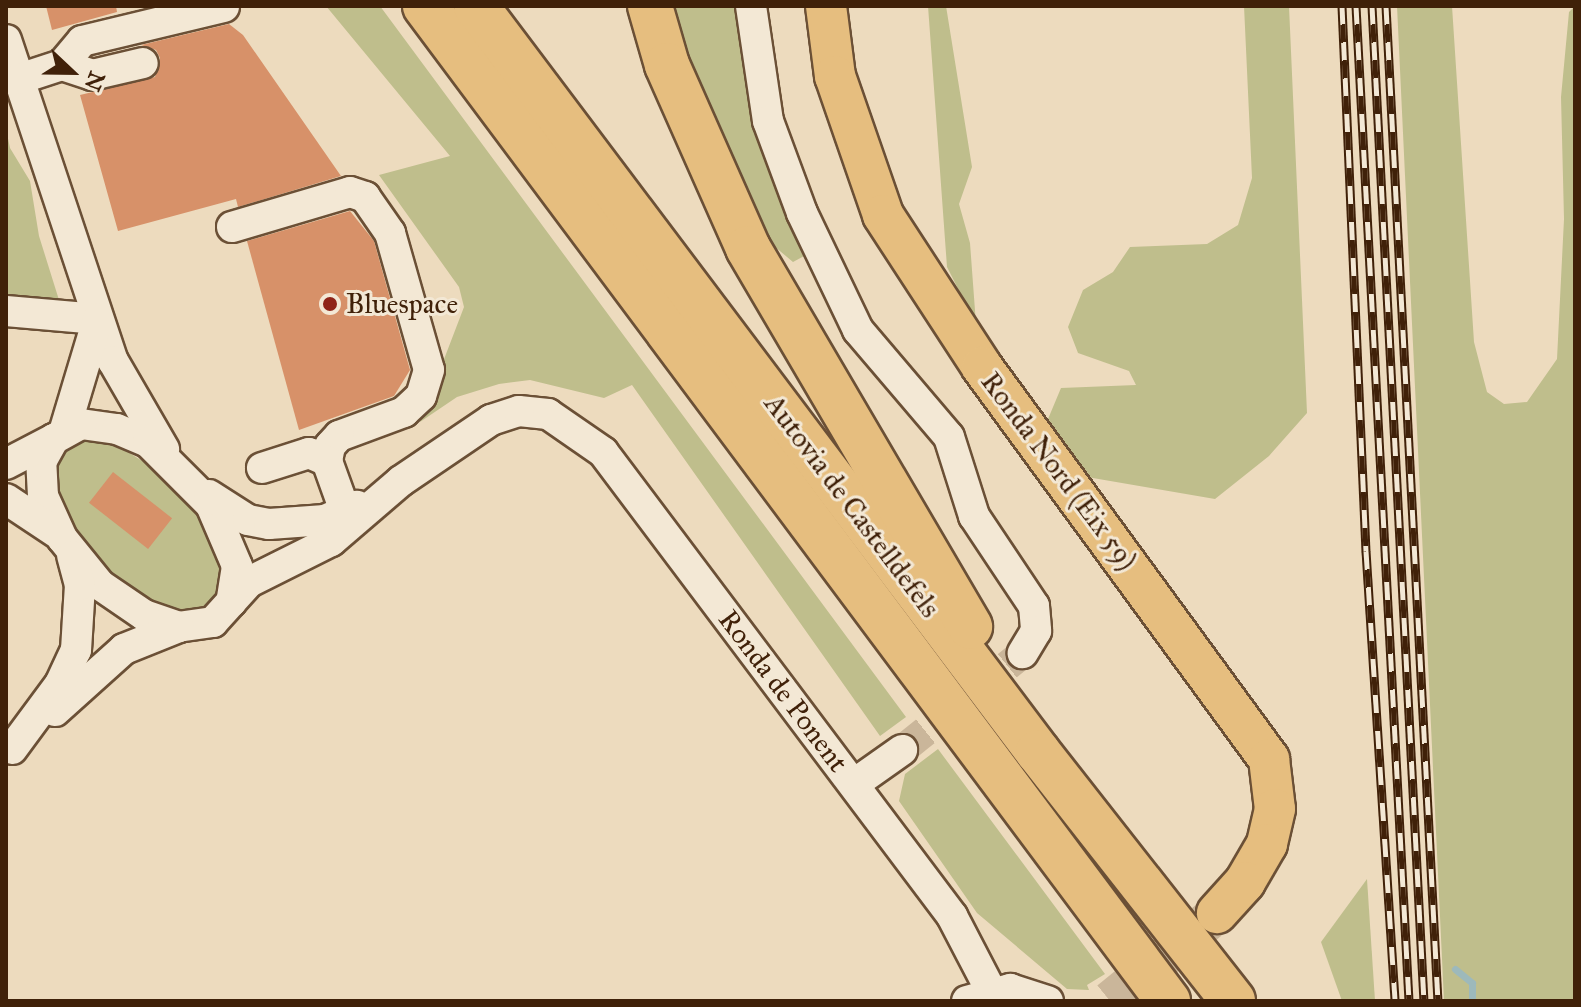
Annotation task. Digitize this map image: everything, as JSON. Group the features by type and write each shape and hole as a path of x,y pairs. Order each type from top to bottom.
{"highway":[{"path":"404,6 530,147"},
{"name":"Autovia de Castelldefels","path":"425,6 1168,1001"},
{"name":"Autovia de Castelldefels","path":"476,6 1038,752 1233,1001"},
{"path":"650,6 667,65 748,248 917,528 1038,752"}],"main road":[{"name":"Ronda Nord (Eix 59)","path":"826,6 835,76 883,215 982,367 1269,759 1275,809 1267,844 1245,882 1217,913"}],"street":[{"path":"751,6 768,121 802,213 858,330 949,437 974,516 1034,606 1036,631 1023,653"},
{"path":"19,79 62,65 82,41 224,7"},
{"path":"6,40 98,319 140,414 174,463"},
{"path":"62,65 92,75 143,63"},
{"path":"232,227 350,192 365,197 390,233 429,370 421,396 404,412 339,436 327,461 345,511"},
{"path":"6,311 98,319"},
{"path":"9,752 60,684 76,650 80,585 40,479 41,462 59,434 98,319"},
{"name":"Ronda de Ponent","path":"401,481 491,420 519,411 548,414 603,452 952,916 979,996"},
{"path":"6,464 81,424 117,429 148,442 230,511 269,524 296,526 345,511 401,481"},
{"path":"262,468 309,453 327,461"},
{"path":"9,752 117,654 142,637 213,622 231,602 269,570 331,541 401,481"},
{"path":"196,485 233,550 237,584 231,602"},
{"path":"6,499 43,519 122,602 179,627"},
{"path":"854,784 902,750"},
{"path":"979,996 1020,990 1048,1001"}],"shaded area":[{"path":"326,6 380,6 906,717 880,736 632,385 604,398 530,380 499,384 457,397 420,422 464,307 459,287 379,175 450,156"},
{"path":"664,6 735,6 764,153 806,255 793,262 762,236"},
{"path":"928,6 946,6 972,167 959,204 970,243 976,324 947,267"},
{"path":"1244,6 1289,6 1307,413 1269,456 1215,499 1087,477 1053,435 1048,419 1061,388 1136,385 1129,371 1078,353 1068,327 1083,290 1113,272 1130,247 1207,244 1238,225 1252,178"},
{"path":"1397,6 1452,6 1474,342 1487,392 1504,404 1527,402 1557,359 1564,219 1561,97 1569,12 1575,6 1575,1001 1444,1001"},
{"path":"6,129 10,148 30,181 39,236 59,300 6,294"},
{"path":"82,440 118,446 144,462 192,507 211,536 221,564 221,584 208,606 194,612 160,605 107,571 92,553 71,525 58,486 57,468 64,453"},
{"path":"938,749 1105,974 1087,985 1089,990 1067,989 977,913 899,801 905,774"},
{"path":"1367,879 1375,1001 1342,1001 1321,942"}],"building":[{"path":"46,6 116,6 117,12 52,30"},
{"path":"229,24 243,35 341,176 238,207 236,199 118,231 80,95 155,77 160,58 156,50 141,45"},
{"name":"Bluespace","path":"350,211 374,241 410,370 394,396 299,430 247,241"},
{"path":"113,472 172,518 148,549 89,503"}],"waterway":[{"path":"1455,969 1472,983 1472,1001"}],"tunnel":[{"path":"902,750 1023,653"},
{"path":"1110,1001 1209,920"}],"railway":[{"path":"1342,6 1366,551 1395,1001"},
{"path":"1356,6 1409,1001"},
{"path":"1372,6 1424,1001"},
{"path":"1386,6 1438,1001"}],"place":[{"name":"Bluespace","path":"330,304"}]}
